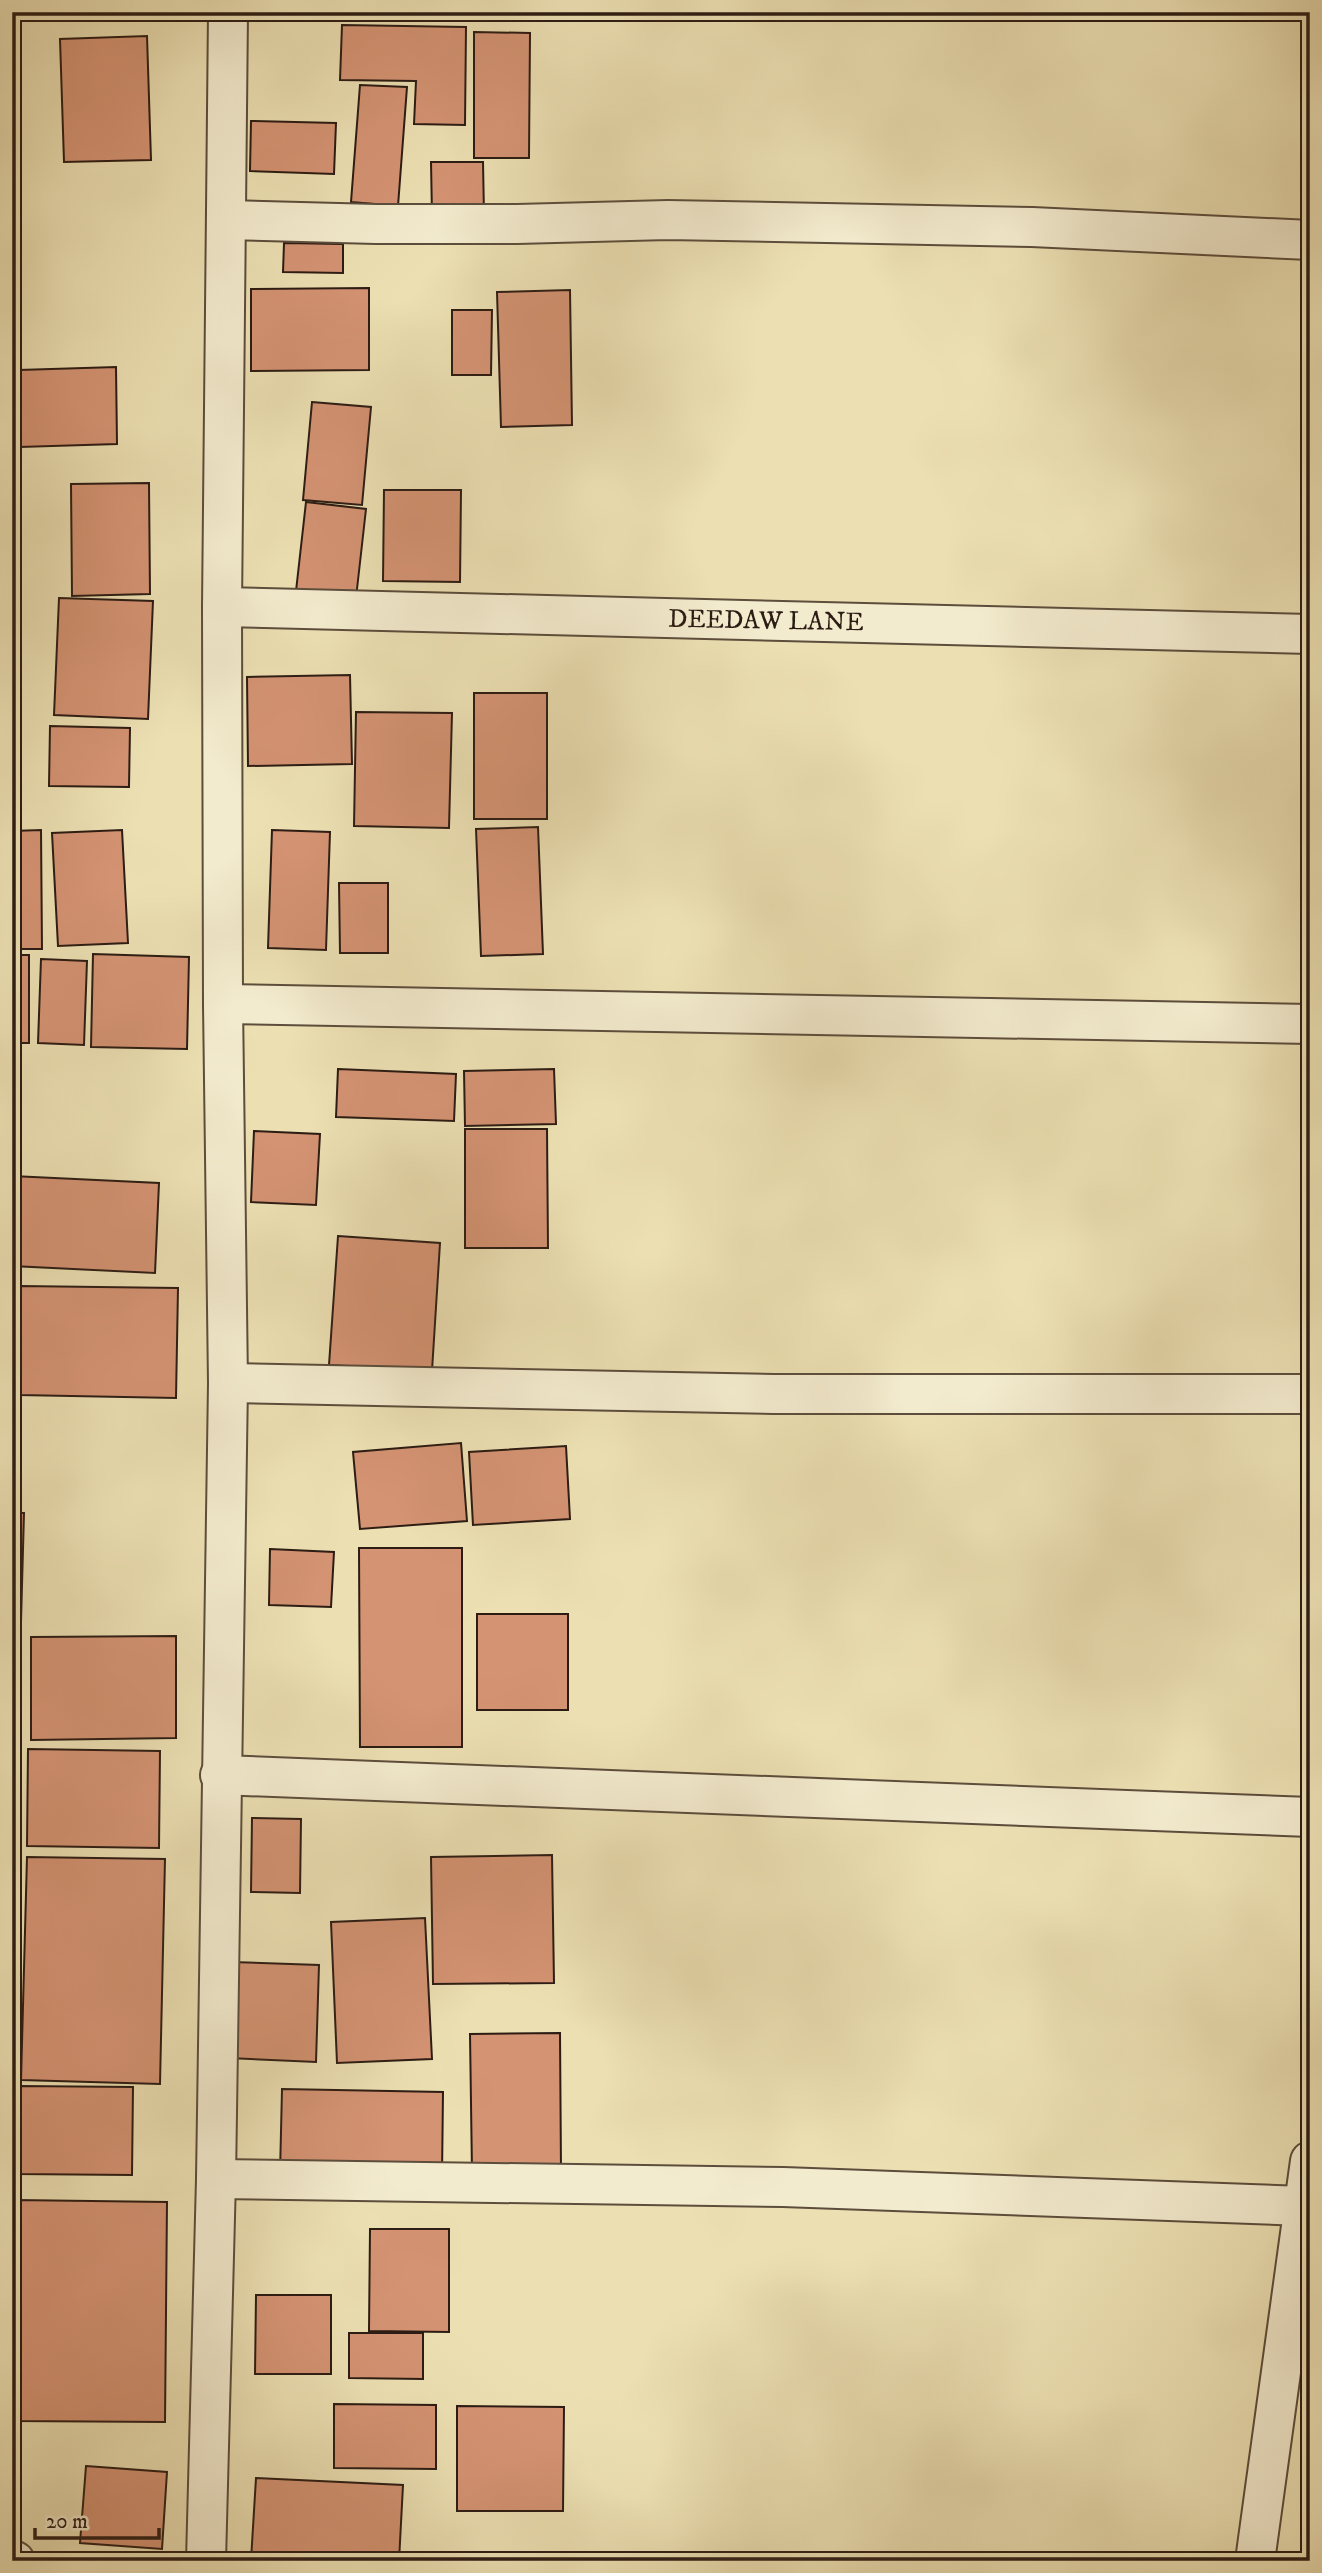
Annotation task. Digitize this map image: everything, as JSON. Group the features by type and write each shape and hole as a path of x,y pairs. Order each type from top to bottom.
{"street":[{"path":"206,2561 216,2179 228,1383 222,607 228,12"},
{"path":"226,219 376,224 668,220 1032,227 1310,240"},
{"name":"DEEDAW LANE","path":"222,607 1310,634"},
{"path":"223,1004 1310,1024"},
{"path":"228,1383 774,1394 1310,1394"},
{"path":"220,1775 1310,1817"},
{"path":"1255,2561 1310,2161"},
{"path":"216,2179 783,2186 1304,2206"}],"building":[{"path":"342,25 466,27 465,125 414,124 416,81 340,80"},
{"path":"474,32 530,33 529,158 474,158"},
{"path":"147,36 151,160 64,162 60,39"},
{"path":"360,85 407,87 398,206 351,202"},
{"path":"251,121 336,123 334,174 250,171"},
{"path":"431,162 483,162 484,215 432,216"},
{"path":"284,243 343,244 343,273 283,272"},
{"path":"369,288 369,370 251,371 251,289"},
{"path":"570,290 572,425 501,427 497,292"},
{"path":"452,310 492,310 491,375 452,375"},
{"path":"116,367 117,444 20,447 19,370"},
{"path":"312,402 371,407 362,505 303,500"},
{"path":"149,483 150,594 72,596 71,484"},
{"path":"384,490 461,490 460,582 383,581"},
{"path":"306,502 366,509 356,598 296,591"},
{"path":"59,598 153,601 148,719 54,715"},
{"path":"350,675 352,764 248,766 247,677"},
{"path":"474,693 547,693 547,819 474,819"},
{"path":"356,712 452,713 449,828 354,826"},
{"path":"50,726 130,728 129,787 49,786"},
{"path":"538,827 543,954 481,956 476,829"},
{"path":"41,830 42,949 12,949 12,831"},
{"path":"122,830 128,943 58,946 52,833"},
{"path":"272,830 330,832 326,950 268,948"},
{"path":"339,883 388,883 388,953 340,953"},
{"path":"93,954 189,957 187,1049 91,1047"},
{"path":"12,955 29,955 29,1043 12,1043"},
{"path":"41,959 87,961 84,1045 38,1043"},
{"path":"338,1069 456,1074 454,1121 336,1117"},
{"path":"554,1069 556,1124 465,1126 464,1071"},
{"path":"465,1129 547,1129 548,1248 465,1248"},
{"path":"254,1131 320,1134 316,1205 251,1202"},
{"path":"12,1176 159,1183 155,1273 12,1266"},
{"path":"338,1236 440,1243 432,1371 329,1365"},
{"path":"20,1286 178,1288 176,1398 19,1395"},
{"path":"12,1403 18,1403 17,1498 12,1498"},
{"path":"461,1443 467,1521 360,1529 353,1452"},
{"path":"566,1446 570,1519 473,1525 469,1452"},
{"path":"12,1513 24,1513 21,1622 12,1622"},
{"path":"359,1548 462,1548 462,1747 360,1747"},
{"path":"270,1549 334,1552 331,1607 269,1605"},
{"path":"477,1614 568,1614 568,1710 477,1710"},
{"path":"176,1636 176,1738 31,1740 31,1637"},
{"path":"28,1749 160,1751 159,1848 27,1846"},
{"path":"252,1818 301,1819 300,1893 251,1892"},
{"path":"552,1855 554,1983 433,1984 431,1857"},
{"path":"27,1857 165,1859 160,2084 21,2080"},
{"path":"425,1918 432,2059 337,2063 331,1922"},
{"path":"231,1962 319,1965 316,2062 228,2058"},
{"path":"560,2033 561,2171 472,2172 470,2034"},
{"path":"18,2086 133,2087 132,2175 16,2174"},
{"path":"282,2089 443,2092 442,2176 280,2174"},
{"path":"15,2200 167,2202 165,2422 13,2421"},
{"path":"370,2229 449,2229 449,2332 369,2331"},
{"path":"256,2295 331,2295 331,2374 255,2374"},
{"path":"349,2333 423,2333 423,2379 349,2378"},
{"path":"334,2404 436,2405 436,2469 334,2468"},
{"path":"457,2406 564,2407 563,2511 457,2511"},
{"path":"86,2466 167,2472 162,2549 80,2543"},
{"path":"256,2478 403,2485 399,2561 251,2560"}]}
